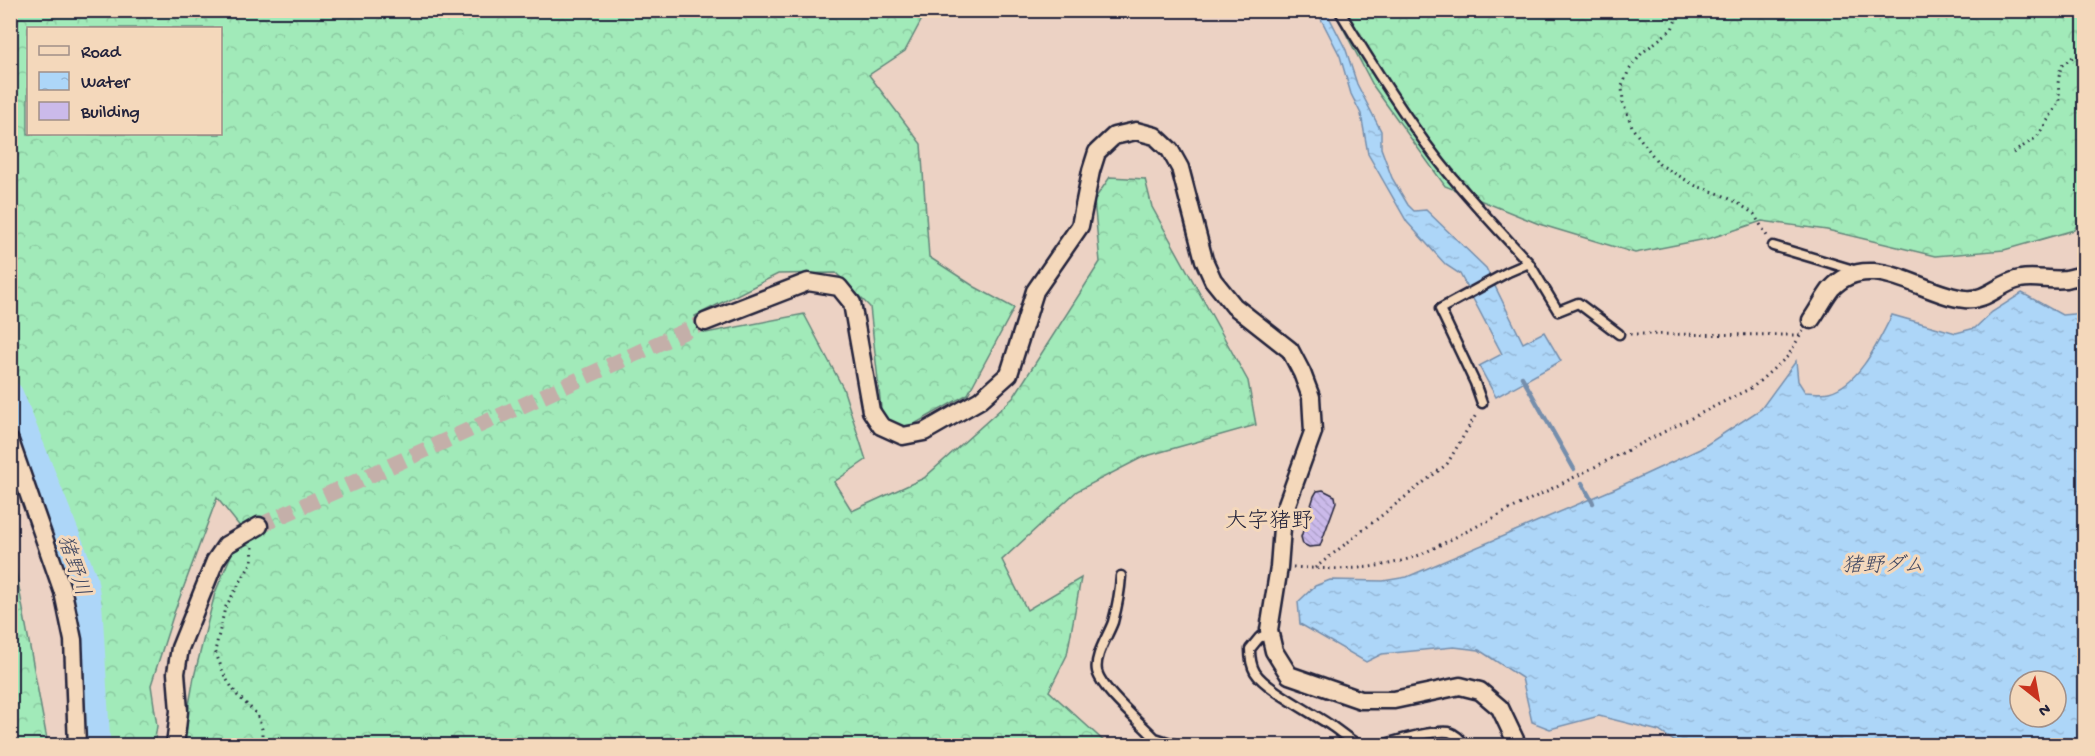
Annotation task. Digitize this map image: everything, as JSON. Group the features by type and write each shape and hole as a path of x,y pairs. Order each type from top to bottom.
{"street":[{"path":"705,322 808,282 839,287 852,303 871,411 881,426 903,436 924,432 980,400 1009,374 1035,291 1080,226 1097,152 1114,136 1136,131 1155,136 1170,150 1180,168 1204,260 1214,280 1234,306 1290,350 1311,397 1313,432 1283,515 1270,633 1274,651 1289,675 1361,700 1394,700 1460,686 1480,691 1500,708 1518,746"},
{"path":"1811,320 1832,289 1844,279 1861,272 1880,272 1967,300 1980,298 2021,278 2066,279 2085,275"},
{"path":"10,441 63,592 73,640 77,746"},
{"path":"175,746 179,711 176,673 180,648 215,561 226,545 252,529"}],"lane":[{"path":"1340,10 1378,75 1435,156 1477,207 1530,263 1558,310 1578,303 1619,334"},
{"path":"1773,246 1861,272"},
{"path":"1482,404 1475,383 1440,309 1508,272 1530,263"},
{"path":"1121,576 1119,599 1112,625 1099,654 1096,670 1106,688 1156,742 1180,746"},
{"path":"1270,633 1259,638 1250,649 1256,674 1361,746"},
{"path":"1379,746 1414,736 1449,732 1459,737 1464,744 1462,746"}],"path":[{"path":"1680,10 1672,28 1642,53 1629,70 1622,86 1623,103 1633,129 1659,164 1696,186 1720,194 1754,214 1773,246"},
{"path":"2013,153 2037,138 2060,101 2058,82 2061,66 2073,57 2085,55"},
{"path":"1279,567 1344,570 1377,567 1399,563 1422,554 1753,387 1788,356 1811,320"},
{"path":"1619,334 1801,335"},
{"path":"1314,569 1447,464 1482,404"},
{"path":"252,529 252,562 225,608 215,651 225,677 237,695 257,714 262,729 262,746"}],"green space":[{"path":"909,10 922,19 905,51 869,75 921,144 929,257 975,287 1014,308 968,394 893,436 882,417 870,307 836,273 778,274 695,316 706,333 804,314 843,388 866,460 834,482 852,511 924,478 1013,398 1100,262 1094,200 1110,177 1145,179 1152,207 1248,381 1256,425 1143,457 1077,491 1002,560 1027,610 1081,578 1067,655 1049,691 1108,745 182,745 194,677 215,593 242,529 217,498 174,613 151,685 157,726 154,745 94,745 93,719 37,449 11,401 10,11"},
{"path":"1334,11 2084,11 2084,212 2074,230 2004,250 1935,256 1827,230 1762,221 1711,238 1635,253 1539,224 1445,186 1374,87"},
{"path":"11,540 12,550 48,745 11,745"}],"water":[{"path":"1317,11 1326,11 1346,50 1357,84 1381,131 1381,148 1392,178 1408,205 1414,211 1426,210 1486,268 1523,343 1544,332 1561,361 1496,397 1479,366 1502,354 1460,274 1446,265 1407,222 1368,154 1361,114 1351,94 1340,56"},
{"name":"猪野ダム","path":"2022,293 2062,315 2084,313 2084,745 1680,745 1659,731 1599,716 1550,729 1532,722 1522,678 1479,650 1454,647 1382,654 1366,662 1300,624 1298,602 1315,586 1330,580 1383,581 1407,577 1616,488 1700,449 1761,409 1796,361 1798,381 1805,392 1826,393 1840,387 1859,371 1867,360 1892,315 1956,333 1975,328 1992,312"}],"building":[{"path":"1323,490 1335,496 1336,502 1320,546 1309,547 1303,544 1301,537 1314,496 1317,491"}],"waterway":[{"path":"1522,377 1574,469"},
{"name":"猪野川","path":"10,395 84,580 89,610 97,746"},
{"path":"1582,483 1593,503"}],"tunnel":[{"path":"259,526 705,322"}],"district":[{"name":"大字猪野","path":"1269,519"}]}
